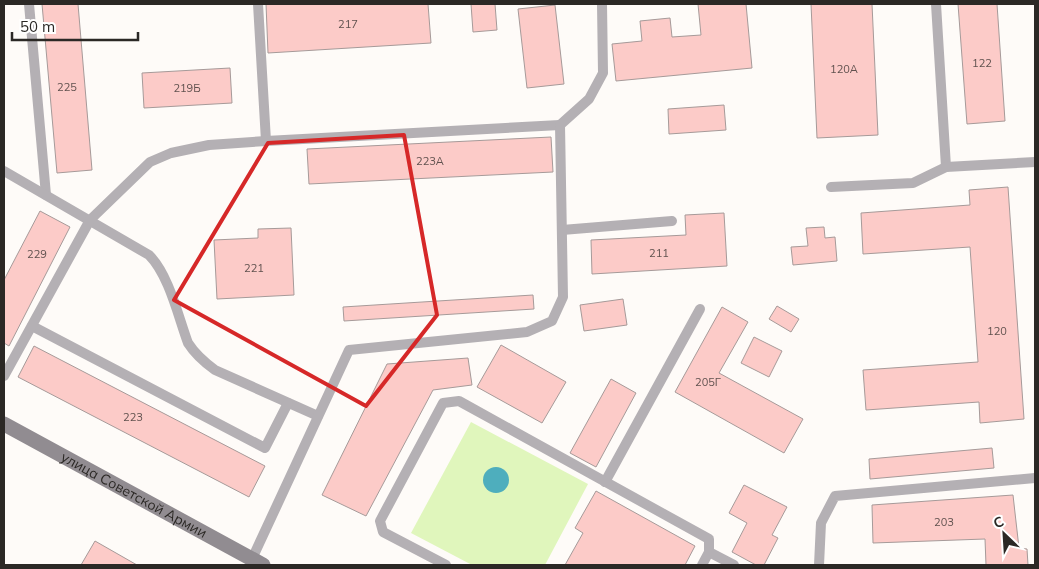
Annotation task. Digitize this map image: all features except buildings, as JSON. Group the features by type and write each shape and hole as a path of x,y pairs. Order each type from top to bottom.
{"main road":[{"name":"улица Советской Армии","path":"4,424 257,562"}],"lane":[{"path":"29,4 46,195"},
{"path":"258,4 266,141"},
{"path":"4,376 90,220 150,162 171,153 190,148 266,141 560,125 588,99 604,74 602,4"},
{"path":"936,4 946,167"},
{"path":"257,562 272,519 349,350 527,332 552,321 563,298 560,125"},
{"path":"830,187 913,183 946,167 1035,162"},
{"path":"4,171 149,255 157,263 164,276 188,343 202,360 215,370 318,416"},
{"path":"562,230 672,220"},
{"path":"606,482 700,309"},
{"path":"32,326 266,448 288,403"},
{"path":"446,565 383,532 380,521 443,403 460,401 709,539 709,552 702,565"},
{"path":"819,565 821,523 835,496 1035,478"},
{"path":"709,552 734,565"}],"highlighted area":[{"path":"404,135 437,315 366,406 174,300 268,143"}],"green space":[{"path":"471,422 588,484 545,565 472,565 411,533"}],"water":[{"path":"496,467 505,471 509,480 505,489 496,493 487,489 483,480 487,471"}]}
